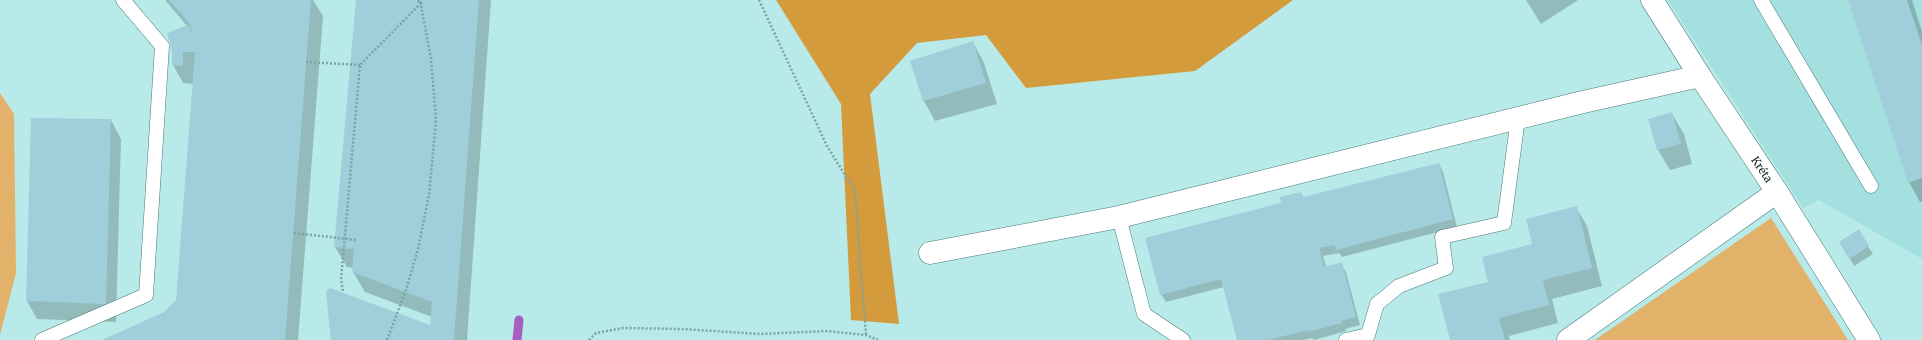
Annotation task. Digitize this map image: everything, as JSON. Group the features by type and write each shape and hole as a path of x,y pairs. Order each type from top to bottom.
{"street":[{"name":"Kréta","path":"1652,0 1700,76 1777,192 1869,340"},
{"path":"930,253 1119,218 1583,102 1700,76"},
{"path":"1568,340 1777,192"}],"lane":[{"path":"42,340 146,295 162,46 123,0"},
{"path":"1761,0 1871,186"},
{"path":"1346,340 1368,335 1377,304 1399,286 1446,268 1442,237 1504,223 1518,118"},
{"path":"1119,218 1144,314 1183,340"}],"path":[{"path":"759,0 827,146 855,191 866,335"},
{"path":"343,291 341,280 360,65 419,1"},
{"path":"387,340 396,320 418,249 429,195 436,120 431,59 419,1"},
{"path":"306,62 349,66 360,65"},
{"path":"294,234 356,240"},
{"path":"588,340 596,333 623,328 683,328 760,334 826,331 866,335 878,340"}],"shaded area":[{"path":"776,0 1293,0 1195,71 1026,88 986,35 917,43 870,94 899,324 851,320 841,104"},
{"path":"1668,0 1922,0 1922,259 1819,200 1803,208"},
{"path":"0,93 14,114 16,273 0,335"},
{"path":"1771,218 1848,340 1595,340"}],"building":[{"path":"169,0 311,0 285,340 102,340 164,312 176,300 195,52 183,52 183,66 172,65 172,51 167,33 189,25 194,39 190,24"},
{"path":"356,0 479,0 454,340 331,340 326,294 327,290 330,288 430,325 432,302 352,272 354,249 334,247"},
{"path":"1848,0 1907,0 1922,45 1922,178 1908,183"},
{"path":"973,41 986,83 923,101 910,61"},
{"path":"1672,112 1681,144 1657,150 1648,119"},
{"path":"31,118 111,119 106,304 26,301"},
{"path":"1439,163 1453,219 1336,250 1335,245 1319,248 1324,267 1342,262 1356,317 1341,321 1342,323 1308,332 1308,330 1268,340 1237,340 1221,279 1160,295 1145,238 1281,203 1280,197 1301,192 1303,197"},
{"path":"1577,206 1592,268 1543,280 1549,305 1499,318 1505,340 1450,340 1438,294 1488,282 1482,257 1532,244 1526,219"},
{"path":"1859,229 1869,246 1849,259 1839,242"}],"waterway":[{"path":"517,340 519,320"}]}
